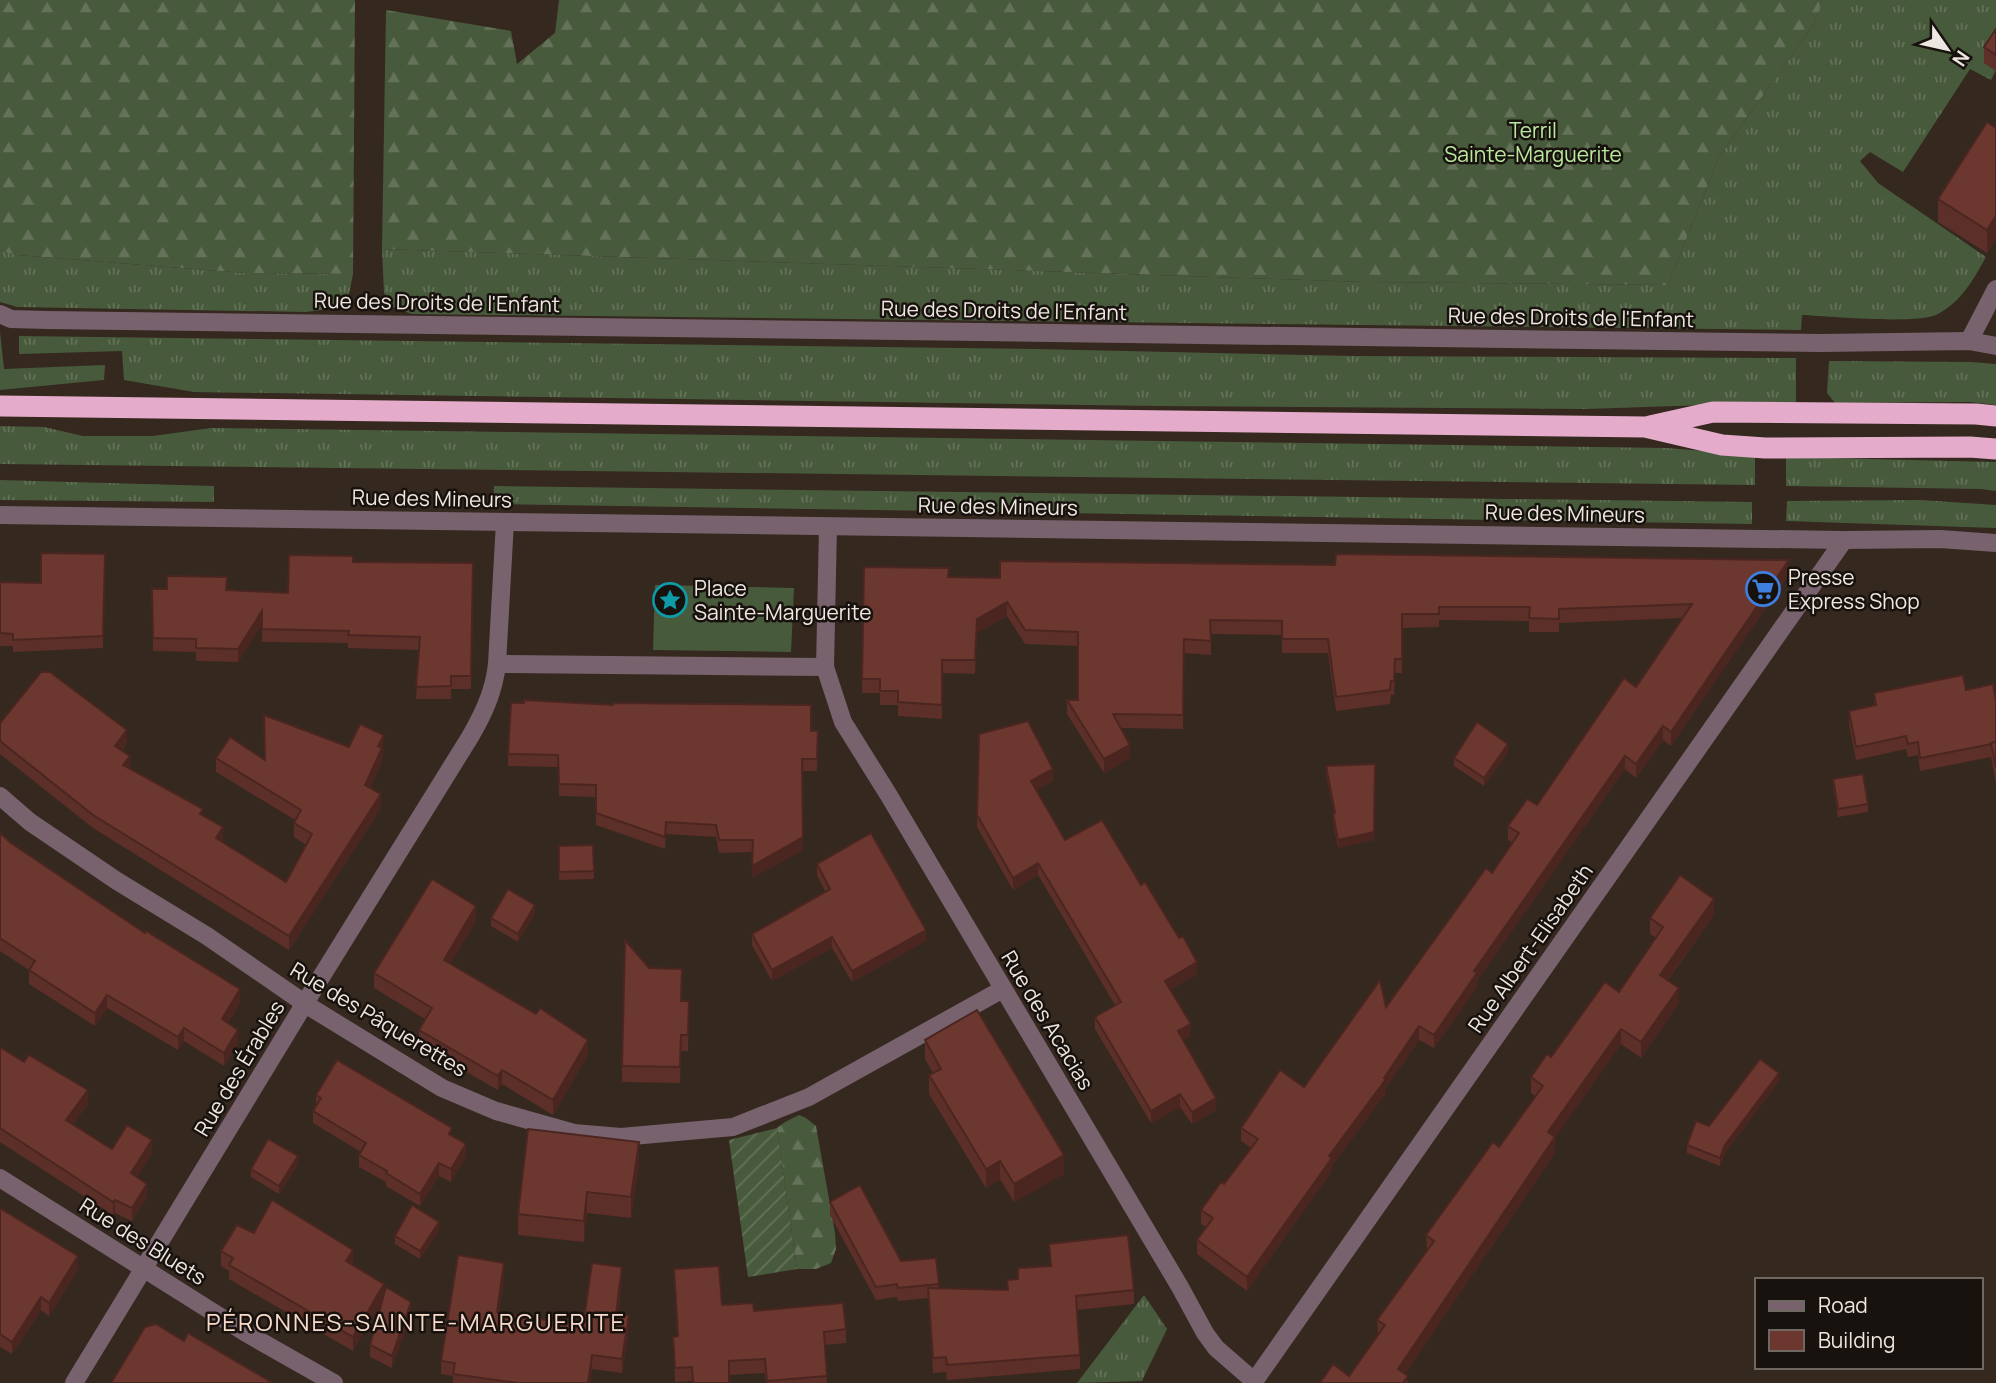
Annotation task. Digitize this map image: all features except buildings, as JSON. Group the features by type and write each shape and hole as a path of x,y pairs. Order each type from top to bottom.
{"highway":[{"path":"0,406 1645,427 1721,445 1765,448 1996,449"},
{"path":"1645,427 1713,412 1996,416"}],"street":[{"path":"1969,341 1996,289"},
{"name":"Rue des Droits de l'Enfant","path":"5,316 1820,343 1969,341 1996,346"},
{"name":"Rue des Mineurs","path":"0,515 1844,540 1940,538 1996,543"},
{"path":"505,522 497,664 825,667 828,527"},
{"name":"Rue Albert-Elisabeth","path":"1254,1382 1844,540"},
{"name":"Rue des Érables","path":"74,1383 481,718 495,682 497,664"},
{"name":"Rue des Acacias","path":"825,667 843,722 1205,1333 1230,1361 1254,1382"},
{"name":"Rue des Pâquerettes","path":"0,796 30,822 117,881 442,1088 496,1111 574,1133 621,1138 733,1127 786,1107 1003,989"},
{"name":"Rue des Bluets","path":"0,1178 246,1333 334,1383"}],"green space":[{"path":"0,0 355,0 353,274 245,273 17,255 0,251"},
{"name":"Terril Sainte-Marguerite","path":"559,0 1822,0 1814,24 1719,157 1668,285 1364,282 382,249 386,10 511,31 517,64 555,33"},
{"path":"1822,0 1996,0 1996,70 1991,80 1970,69 1903,172 1870,152 1860,161 1878,183 1986,257 1960,296 1938,314 1912,319 1802,315 1801,330 412,314 394,308 384,293 382,249 1364,282 1668,285 1719,157 1814,24"},
{"path":"0,251 17,255 245,273 353,274 348,299 334,308 306,312 17,307 0,302"},
{"path":"0,332 4,369 105,365 104,380 0,390"},
{"path":"19,336 1034,349 1352,356 1796,358 1796,402 1586,409 1158,406 194,392 124,380 122,351 19,354"},
{"path":"1829,361 1996,364 1996,405 1971,402 1835,403 1827,393"},
{"path":"0,426 44,427 83,436 153,436 211,428 1667,448 1755,455 1755,485 0,464"},
{"path":"1786,457 1996,462 1996,491 1786,486"},
{"path":"0,480 214,486 214,502 0,500"},
{"path":"494,486 1752,502 1752,524 493,504"},
{"path":"1921,500 1996,505 1996,528 1786,521 1787,501"},
{"path":"655,585 794,588 791,652 653,650"},
{"path":"799,1115 816,1126 835,1233 836,1249 831,1263 816,1269 797,1269 777,1128"},
{"path":"777,1128 797,1269 748,1277 729,1140"},
{"path":"1144,1295 1167,1329 1142,1381 1077,1383"}],"place":[{"name":"Presse Express Shop","path":"1763,589"},
{"name":"Place Sainte-Marguerite","path":"670,600"}],"district":[{"name":"PÉRONNES-SAINTE-MARGUERITE","path":"416,1321"}]}
